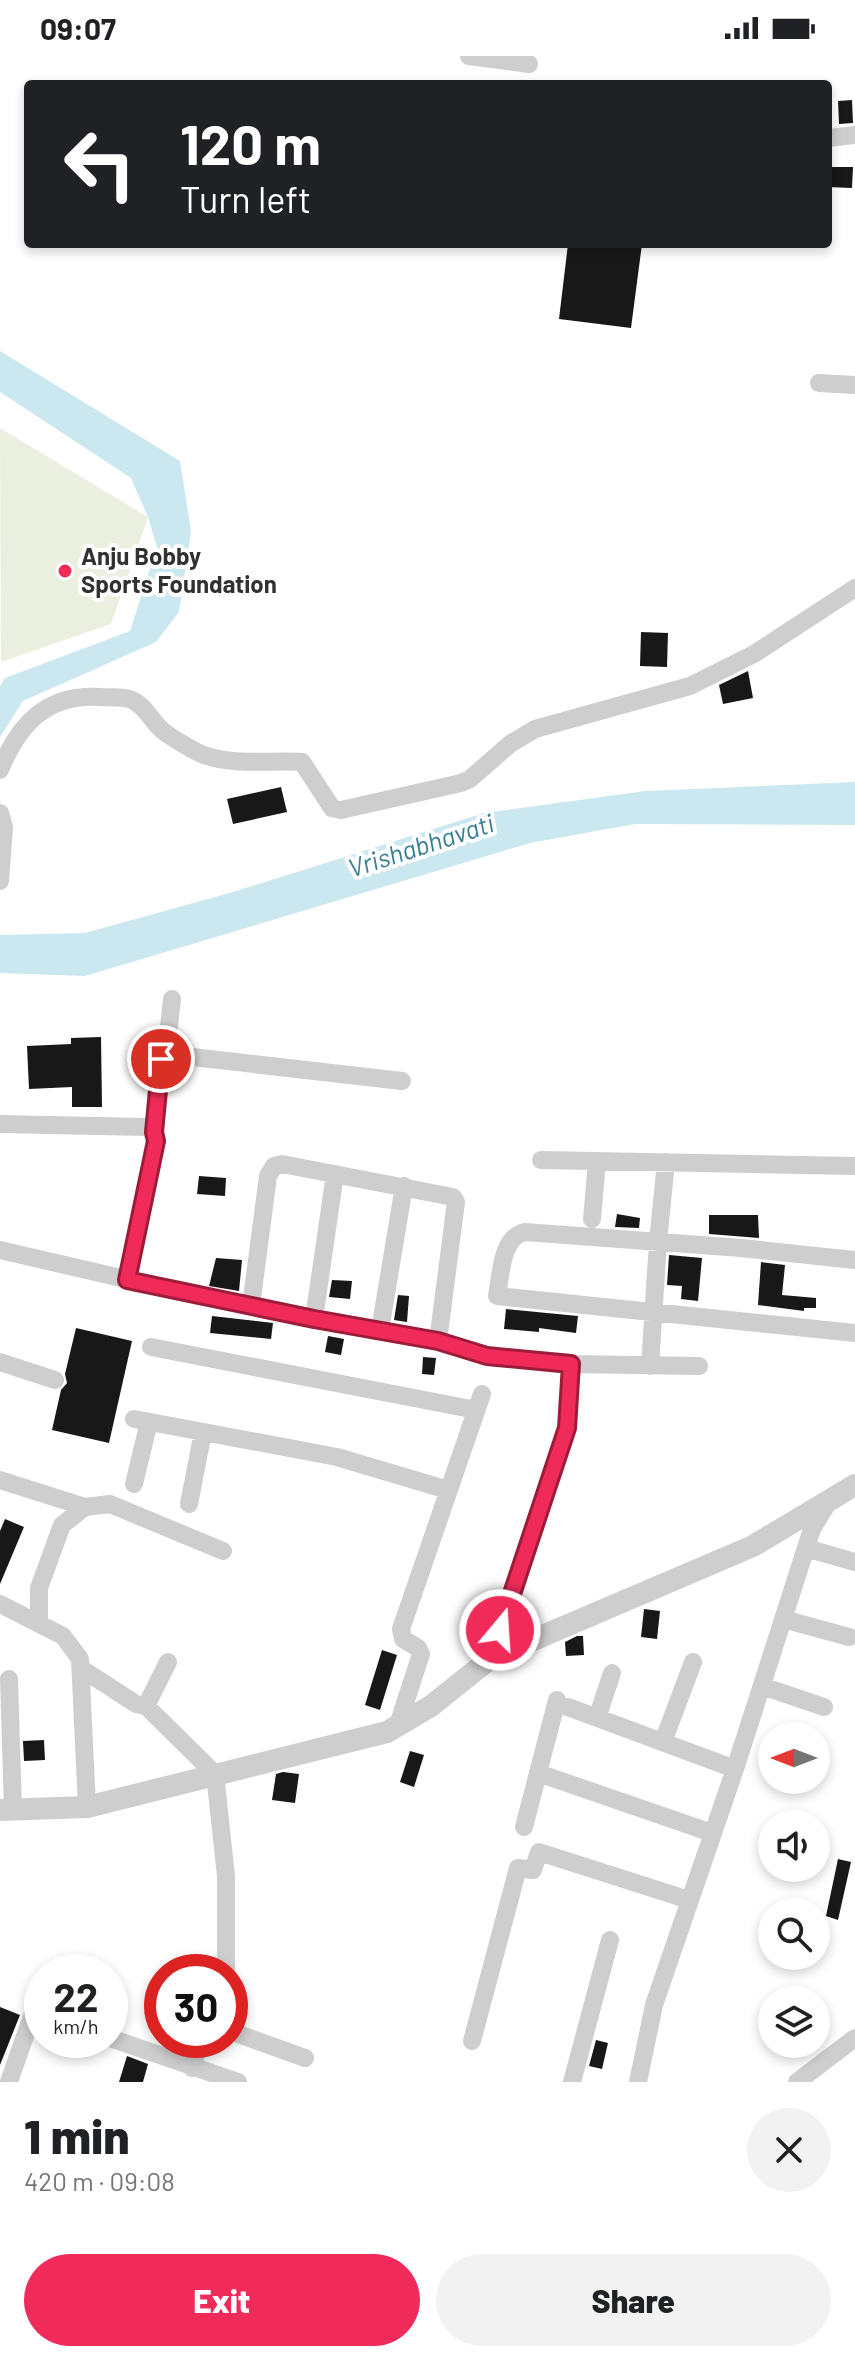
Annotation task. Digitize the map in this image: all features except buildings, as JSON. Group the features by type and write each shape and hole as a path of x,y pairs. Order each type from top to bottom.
{"street":[{"path":"469,56 529,64"},
{"path":"832,138 855,135"},
{"path":"819,383 855,385"},
{"path":"0,770 5,757 35,714 61,700 87,696 129,698 146,708 162,730 204,755 235,762 302,762 332,808 341,810 461,783 470,779 510,744 541,726 690,686 754,654 855,588"},
{"path":"0,813 4,827 0,881"},
{"path":"127,1280 156,1141 154,1132 161,1059 166,1054 172,999"},
{"path":"166,1054 402,1081"},
{"path":"0,1124 146,1127 154,1132"},
{"path":"541,1160 855,1166"},
{"path":"592,1219 597,1161"},
{"path":"650,1366 666,1162"},
{"path":"251,1306 270,1170 282,1164 404,1186 453,1197 456,1202 438,1341"},
{"path":"314,1319 335,1174"},
{"path":"380,1330 404,1186"},
{"path":"855,1260 658,1242 518,1234 507,1249 497,1296 855,1333"},
{"path":"0,1250 251,1306 438,1341 487,1356 571,1364 699,1366"},
{"path":"151,1347 479,1402 401,1629 403,1639 418,1648 421,1654 398,1725"},
{"path":"0,1362 55,1380"},
{"path":"491,1658 567,1428 571,1364"},
{"path":"134,1484 141,1420 337,1457 448,1490"},
{"path":"189,1504 203,1432"},
{"path":"0,1480 85,1507 110,1504 223,1551"},
{"path":"9,1679 6,1809 87,1807 387,1732 431,1706 491,1658 753,1546 855,1485"},
{"path":"638,2082 654,2005 735,1769 812,1529 830,1500"},
{"path":"39,1624 39,1588 62,1525 85,1507"},
{"path":"806,1548 855,1562"},
{"path":"0,1604 67,1640 80,1659 87,1807"},
{"path":"783,1619 849,1637"},
{"path":"146,1706 168,1662"},
{"path":"663,1742 693,1662"},
{"path":"82,1669 136,1704 146,1706 215,1774 226,1876 226,1954"},
{"path":"597,1718 612,1673"},
{"path":"762,1686 824,1707"},
{"path":"524,1827 538,1773 562,1704 735,1769"},
{"path":"538,1773 712,1833"},
{"path":"472,2041 518,1868 533,1870 539,1852 689,1900"},
{"path":"572,2082 610,1940"},
{"path":"248,2037 305,2058"},
{"path":"797,2082 855,2038"},
{"path":"9,2082 24,2039"},
{"path":"128,2045 238,2082"},
{"path":"192,2068 195,2058"}],"green space":[{"name":"Anju Bobby Sports Foundation","path":"0,428 148,517 111,624 1,662"}],"water":[{"path":"0,351 180,461 191,531 179,612 156,642 23,701 0,737 0,686 5,678 130,631 157,547 131,478 0,392"},
{"name":"Vrishabhavati","path":"855,782 855,825 635,824 530,843 85,976 0,973 0,935 85,933 233,892 484,813 645,791"}],"place":[{"name":"Anju Bobby Sports Foundation","path":"65,571"}],"route":[{"path":"161,1059 154,1132 156,1141 127,1280 438,1341 487,1356 571,1364 567,1428 500,1630"}]}
